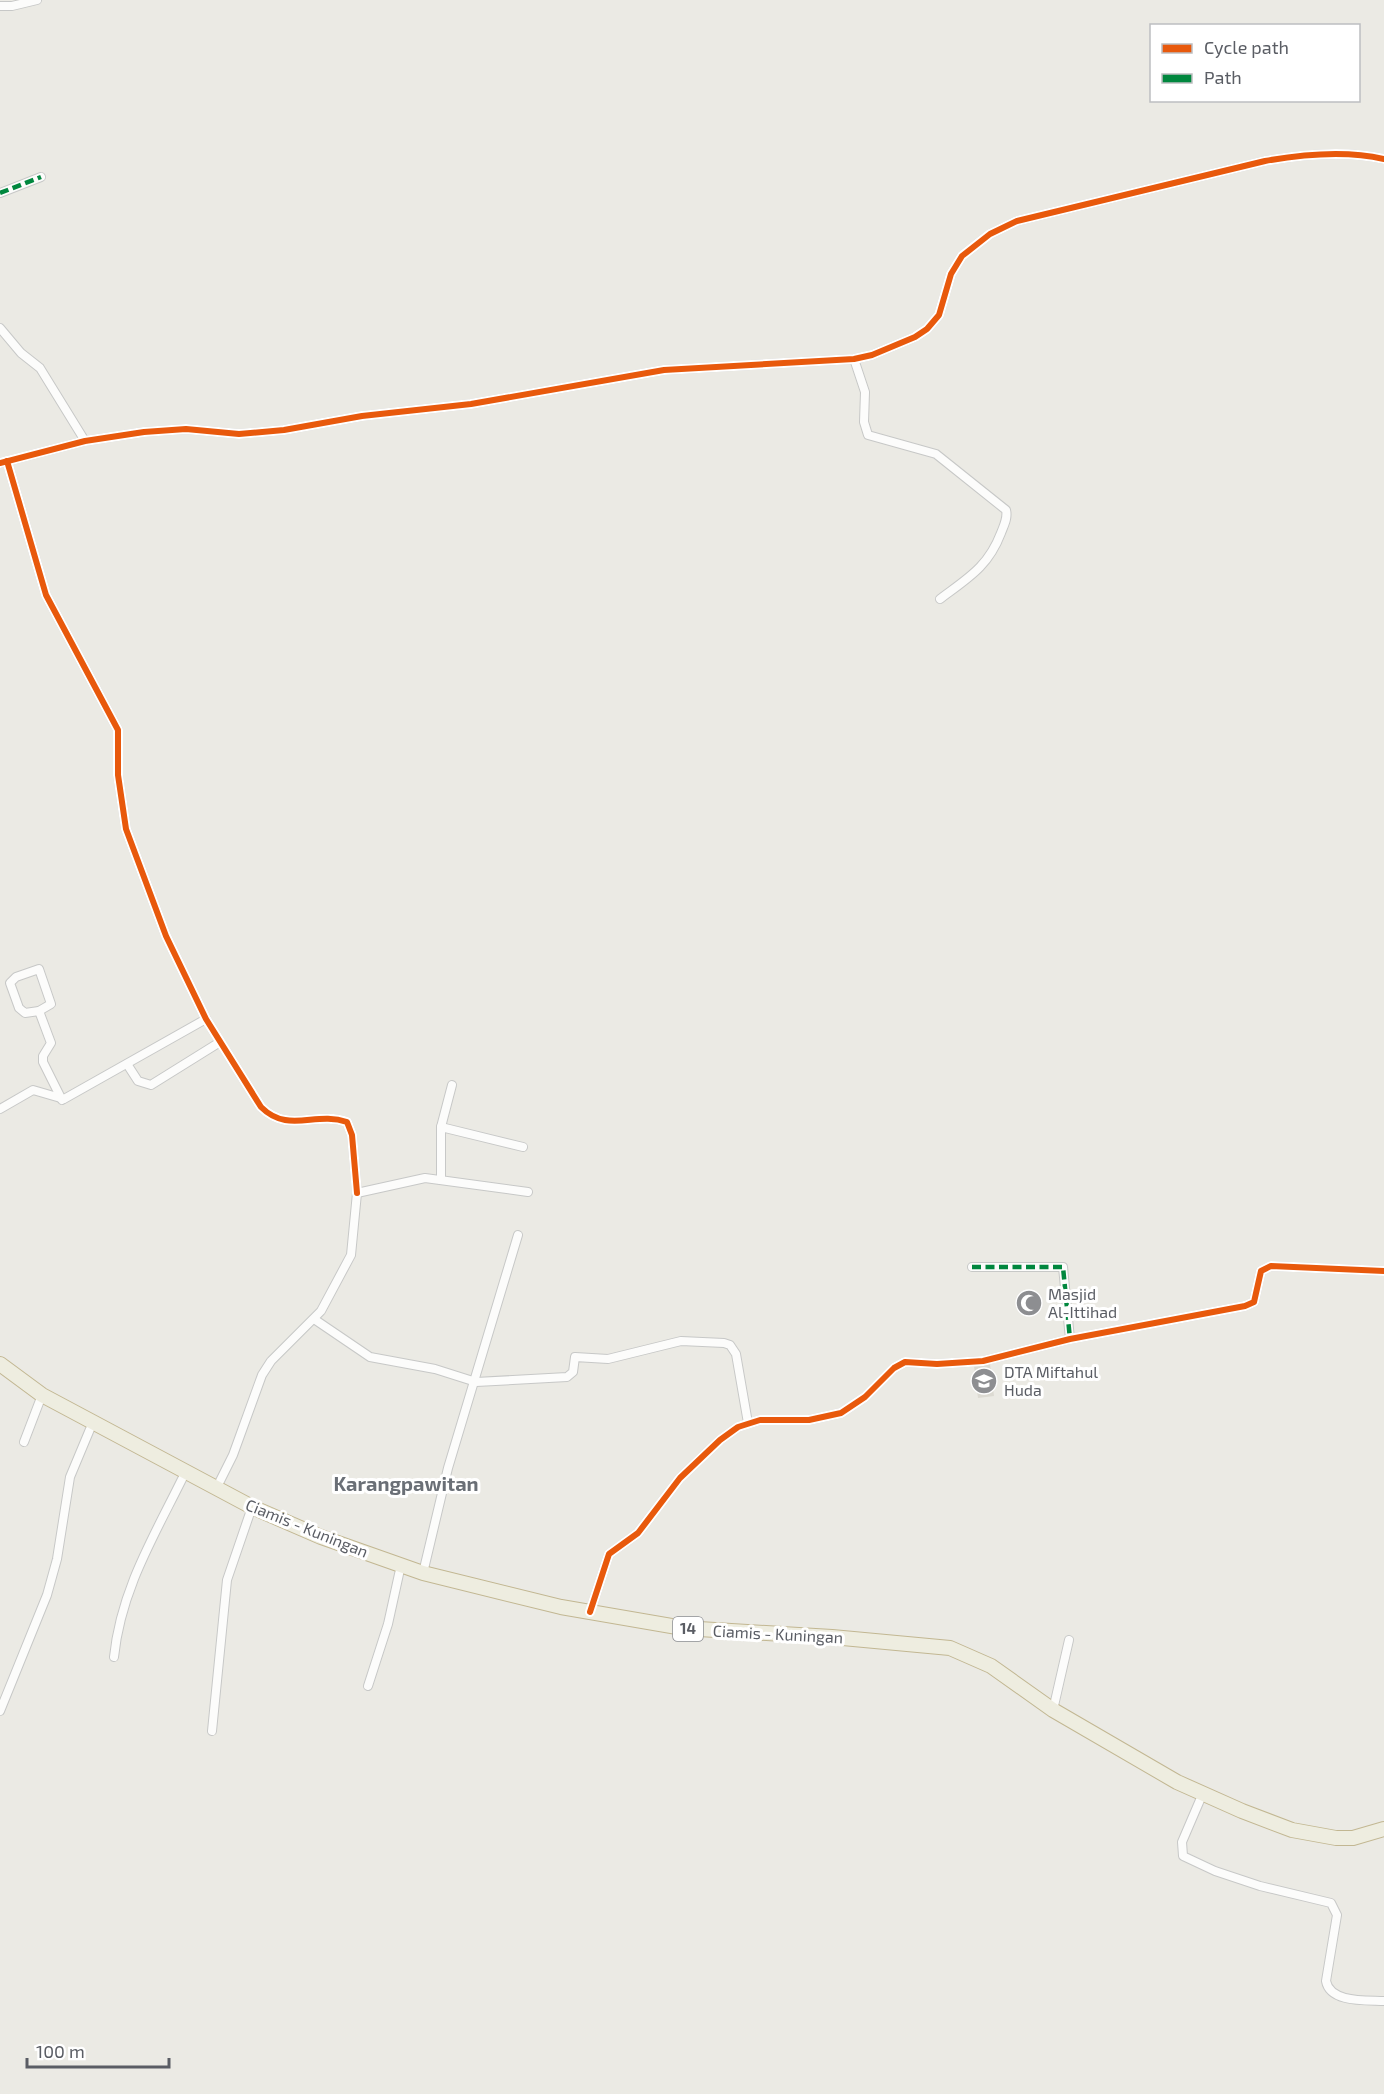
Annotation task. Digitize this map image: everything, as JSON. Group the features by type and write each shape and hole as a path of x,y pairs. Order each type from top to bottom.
{"highway":[{"name":"Ciamis - Kuningan","path":"0,1364 42,1395 252,1507 321,1538 423,1573 501,1594 683,1629 941,1646 991,1666 1053,1710 1177,1782 1252,1816 1307,1833 1353,1838 1384,1829"}],"street":[{"path":"0,6 12,6 36,0"},
{"path":"216,1489 233,1455 262,1375 271,1361 314,1319 334,1290 351,1255 357,1193 352,1134 347,1122 328,1118 287,1122 270,1116 261,1107 206,1019 172,952 129,842 118,775 118,730 46,594 4,462 85,441 186,429 239,434 284,430 362,416 471,404 664,370 854,359 891,348 927,329 939,315 951,274 962,256 990,234 1017,221 1265,160 1343,154 1384,159"},
{"path":"0,193 41,177"},
{"path":"0,328 21,353 40,368 85,441"},
{"path":"854,359 865,392 864,422 868,435 936,454 1006,510 1007,517 993,553 983,566 940,598"},
{"path":"37,969 42,972 51,1001 49,1006 39,1011 25,1014 20,1010 10,982 16,977 37,969"},
{"path":"39,1011 51,1043 43,1056 43,1062 62,1100"},
{"path":"62,1100 206,1019"},
{"path":"127,1064 138,1081 151,1085 220,1042"},
{"path":"441,1180 441,1127 452,1085"},
{"path":"0,1109 33,1090 39,1090 62,1100"},
{"path":"441,1127 523,1147"},
{"path":"357,1193 425,1178 528,1192"},
{"path":"423,1573 448,1468 476,1382 518,1235"},
{"path":"590,1612 609,1554 638,1533 680,1478 701,1456 720,1440 748,1423 771,1419 809,1420 841,1413 865,1397 894,1368 905,1362 937,1364 983,1361 1070,1339 1245,1306 1254,1302 1261,1271 1271,1266 1384,1271"},
{"path":"972,1267 1063,1267 1070,1339"},
{"path":"314,1319 370,1357 435,1370 476,1382 567,1377 573,1372 575,1358 608,1359 681,1341 724,1343 730,1345 736,1354 748,1423"},
{"path":"24,1442 42,1395"},
{"path":"0,1711 47,1595 57,1559 70,1477 93,1422"},
{"path":"114,1657 117,1625 128,1590 186,1471"},
{"path":"212,1731 227,1580 252,1507"},
{"path":"368,1686 383,1643 401,1565"},
{"path":"1053,1710 1069,1640"},
{"path":"1203,1793 1182,1842 1183,1856 1215,1871 1260,1886 1331,1903 1336,1915 1326,1982 1328,1989 1336,1996 1384,2001"}],"shaded area":[{"name":"DTA Miftahul Huda","path":"990,1364 994,1396 978,1398 974,1366"}],"marked path":[{"path":"0,193 41,177"},
{"path":"972,1267 1063,1267 1070,1339"}],"cycle path":[{"path":"0,463 85,441 144,432 186,429 239,434 284,430 362,416 471,404 664,370 854,359 872,355 915,337 927,329 939,315 951,274 962,256 990,234 1017,221 1265,161 1325,154 1384,159"},
{"path":"7,461 46,595 118,730 118,775 126,829 166,936 206,1019 261,1107 271,1115 292,1121 335,1119 347,1122 352,1135 357,1193"},
{"path":"590,1612 609,1554 638,1533 680,1478 720,1440 738,1427 760,1420 809,1420 841,1413 865,1397 894,1368 905,1362 937,1364 983,1361 1070,1339 1245,1306 1254,1302 1261,1271 1271,1266 1384,1271"}],"place":[{"name":"Masjid Al-Ittihad","path":"1029,1303"},
{"name":"DTA Miftahul Huda","path":"984,1381"}],"district":[{"name":"Karangpawitan","path":"406,1484"}]}
